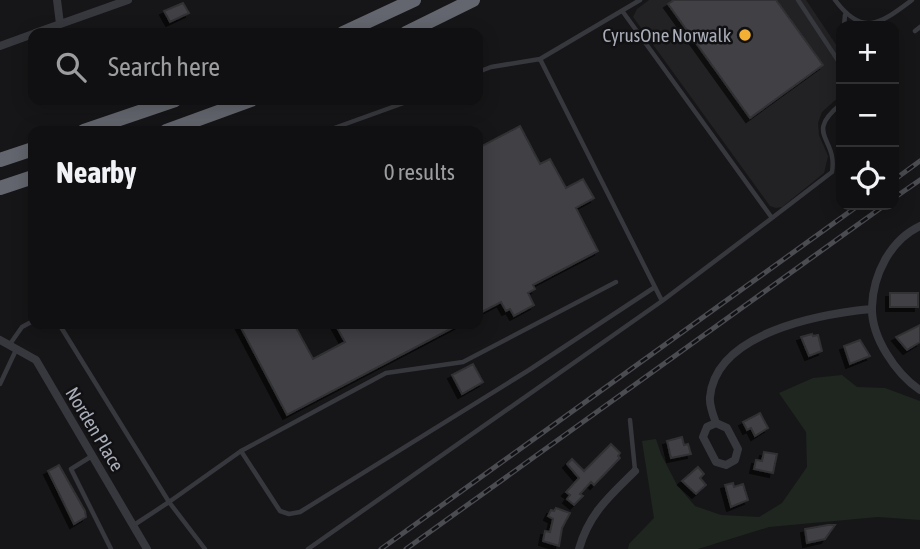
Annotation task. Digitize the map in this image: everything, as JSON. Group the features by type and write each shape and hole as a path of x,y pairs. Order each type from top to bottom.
{"highway":[{"path":"354,28 414,0"},
{"path":"416,28 473,0"},
{"path":"99,126 160,105"},
{"path":"180,126 237,105"},
{"path":"0,160 28,151"},
{"path":"0,188 28,179"}],"street":[{"path":"57,0 60,24"},
{"path":"50,28 128,0"},
{"path":"0,46 28,36"},
{"path":"920,226 896,243 883,262 872,309 880,342 891,362 909,383 920,390"},
{"path":"716,423 705,429 704,442 716,462 726,465 735,460 738,449 727,428 716,423 709,399 714,379 724,364 742,349 768,332 797,322 831,313 872,309"},
{"name":"Norden Place","path":"0,340 36,360 148,549"},
{"path":"579,549 584,528 597,509 635,471"}],"lane":[{"path":"483,70 540,59 640,0"},
{"path":"798,0 836,57"},
{"path":"835,0 845,14 855,21"},
{"path":"884,21 912,0"},
{"path":"623,12 772,219"},
{"path":"844,21 845,14"},
{"path":"540,59 662,301"},
{"path":"340,126 398,105"},
{"path":"308,549 662,301 832,172 835,159 822,126 825,117 836,108"},
{"path":"133,525 241,452 386,373 463,362 616,282"},
{"path":"241,452 280,511 289,514 300,512 529,370 654,287"},
{"path":"0,384 22,327 28,324"},
{"path":"62,329 169,502 205,549"},
{"path":"630,420 635,471"},
{"path":"92,455 71,469 111,549"}],"shaded area":[{"path":"649,0 806,0 836,45 836,99 822,112 818,123 819,135 828,156 824,173 782,207 770,206 633,17 637,9"},
{"path":"842,375 857,387 885,388 920,401 920,520 878,517 769,527 698,549 628,549 629,544 654,518 642,441 656,439 677,485 695,506 721,515 759,517 782,503 807,467 806,432 779,393 813,378"}],"building":[{"name":"CyrusOne Norwalk","path":"674,0 776,0 823,65 750,118 668,4"},
{"path":"183,3 189,13 170,22 164,11"},
{"path":"520,126 540,164 550,159 566,188 583,179 594,198 576,208 598,251 533,285 535,289 528,293 534,305 514,316 510,309 506,311 501,302 483,311 483,145"},
{"path":"890,293 918,293 918,307 890,307"},
{"path":"920,325 920,342 907,350 896,337"},
{"path":"242,329 297,329 313,359 345,342 338,329 450,329 287,415"},
{"path":"818,335 822,351 809,356 801,337"},
{"path":"860,340 870,356 850,364 844,346"},
{"path":"473,364 483,382 462,394 452,375"},
{"path":"760,413 768,428 755,436 751,428 747,430 743,422"},
{"path":"682,437 691,454 671,458 667,441"},
{"path":"611,444 620,453 620,458 594,485 591,482 574,505 567,499 570,495 566,492 579,478 567,464 572,459 584,471"},
{"path":"764,452 777,454 773,473 754,469 756,460 762,461"},
{"path":"59,465 85,511 86,517 74,524 48,471"},
{"path":"698,467 704,474 700,478 706,485 696,494 682,481"},
{"path":"733,483 734,487 743,484 748,500 731,507 725,485"},
{"path":"556,508 570,513 562,528 559,546 543,541 545,531 550,532 553,519 548,516 551,510"},
{"path":"835,525 825,539 807,543 805,529"}],"railway":[{"path":"899,176 920,161"},
{"path":"899,195 920,180"},
{"path":"381,549 852,210"},
{"path":"406,549 878,210"}],"place":[{"name":"CyrusOne Norwalk","path":"745,35"}]}
